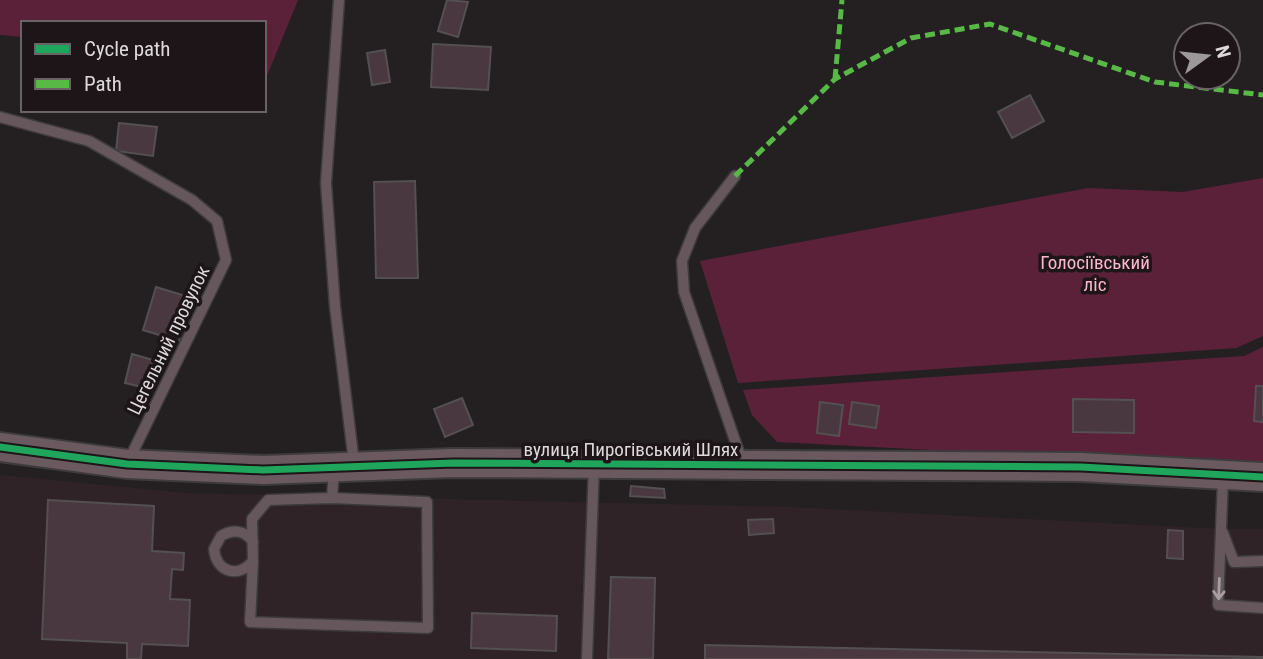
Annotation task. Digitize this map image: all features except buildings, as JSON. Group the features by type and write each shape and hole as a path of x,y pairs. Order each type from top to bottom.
{"street":[{"name":"вулиця Пирогівський Шлях","path":"0,447 127,464 263,470 453,463 1081,467 1263,477"}],"lane":[{"path":"332,498 344,468 326,183 339,0"},
{"name":"Цегельний провулок","path":"0,117 89,141 191,201 217,221 226,260 127,464"},
{"path":"735,176 695,228 682,261 684,292 743,465"},
{"path":"587,659 594,464"},
{"path":"1223,474 1218,605 1263,608"},
{"path":"332,498 427,502 428,628 250,622 252,519 268,500 332,498"},
{"path":"1221,530 1234,562 1263,561"},
{"path":"253,542 243,533 228,532 216,542 214,549 218,563 232,572 240,571 253,561"}],"shaded area":[{"path":"0,475 186,493 789,507 1263,529 1263,659 0,659"}],"green space":[{"path":"0,0 298,0 266,78 266,21 21,21 21,37 0,35"},
{"name":"Голосіївський ліс","path":"1263,178 1263,336 1236,348 738,383 700,261 1088,188 1183,192"},
{"path":"1263,347 1263,467 777,442 752,415 743,390 1244,356"}],"marked path":[{"path":"835,79 842,0"},
{"path":"735,176 835,79 911,38 990,24 1155,82 1263,95"}],"cycle path":[{"path":"0,447 127,464 263,470 453,463 1081,467 1263,477"}]}
